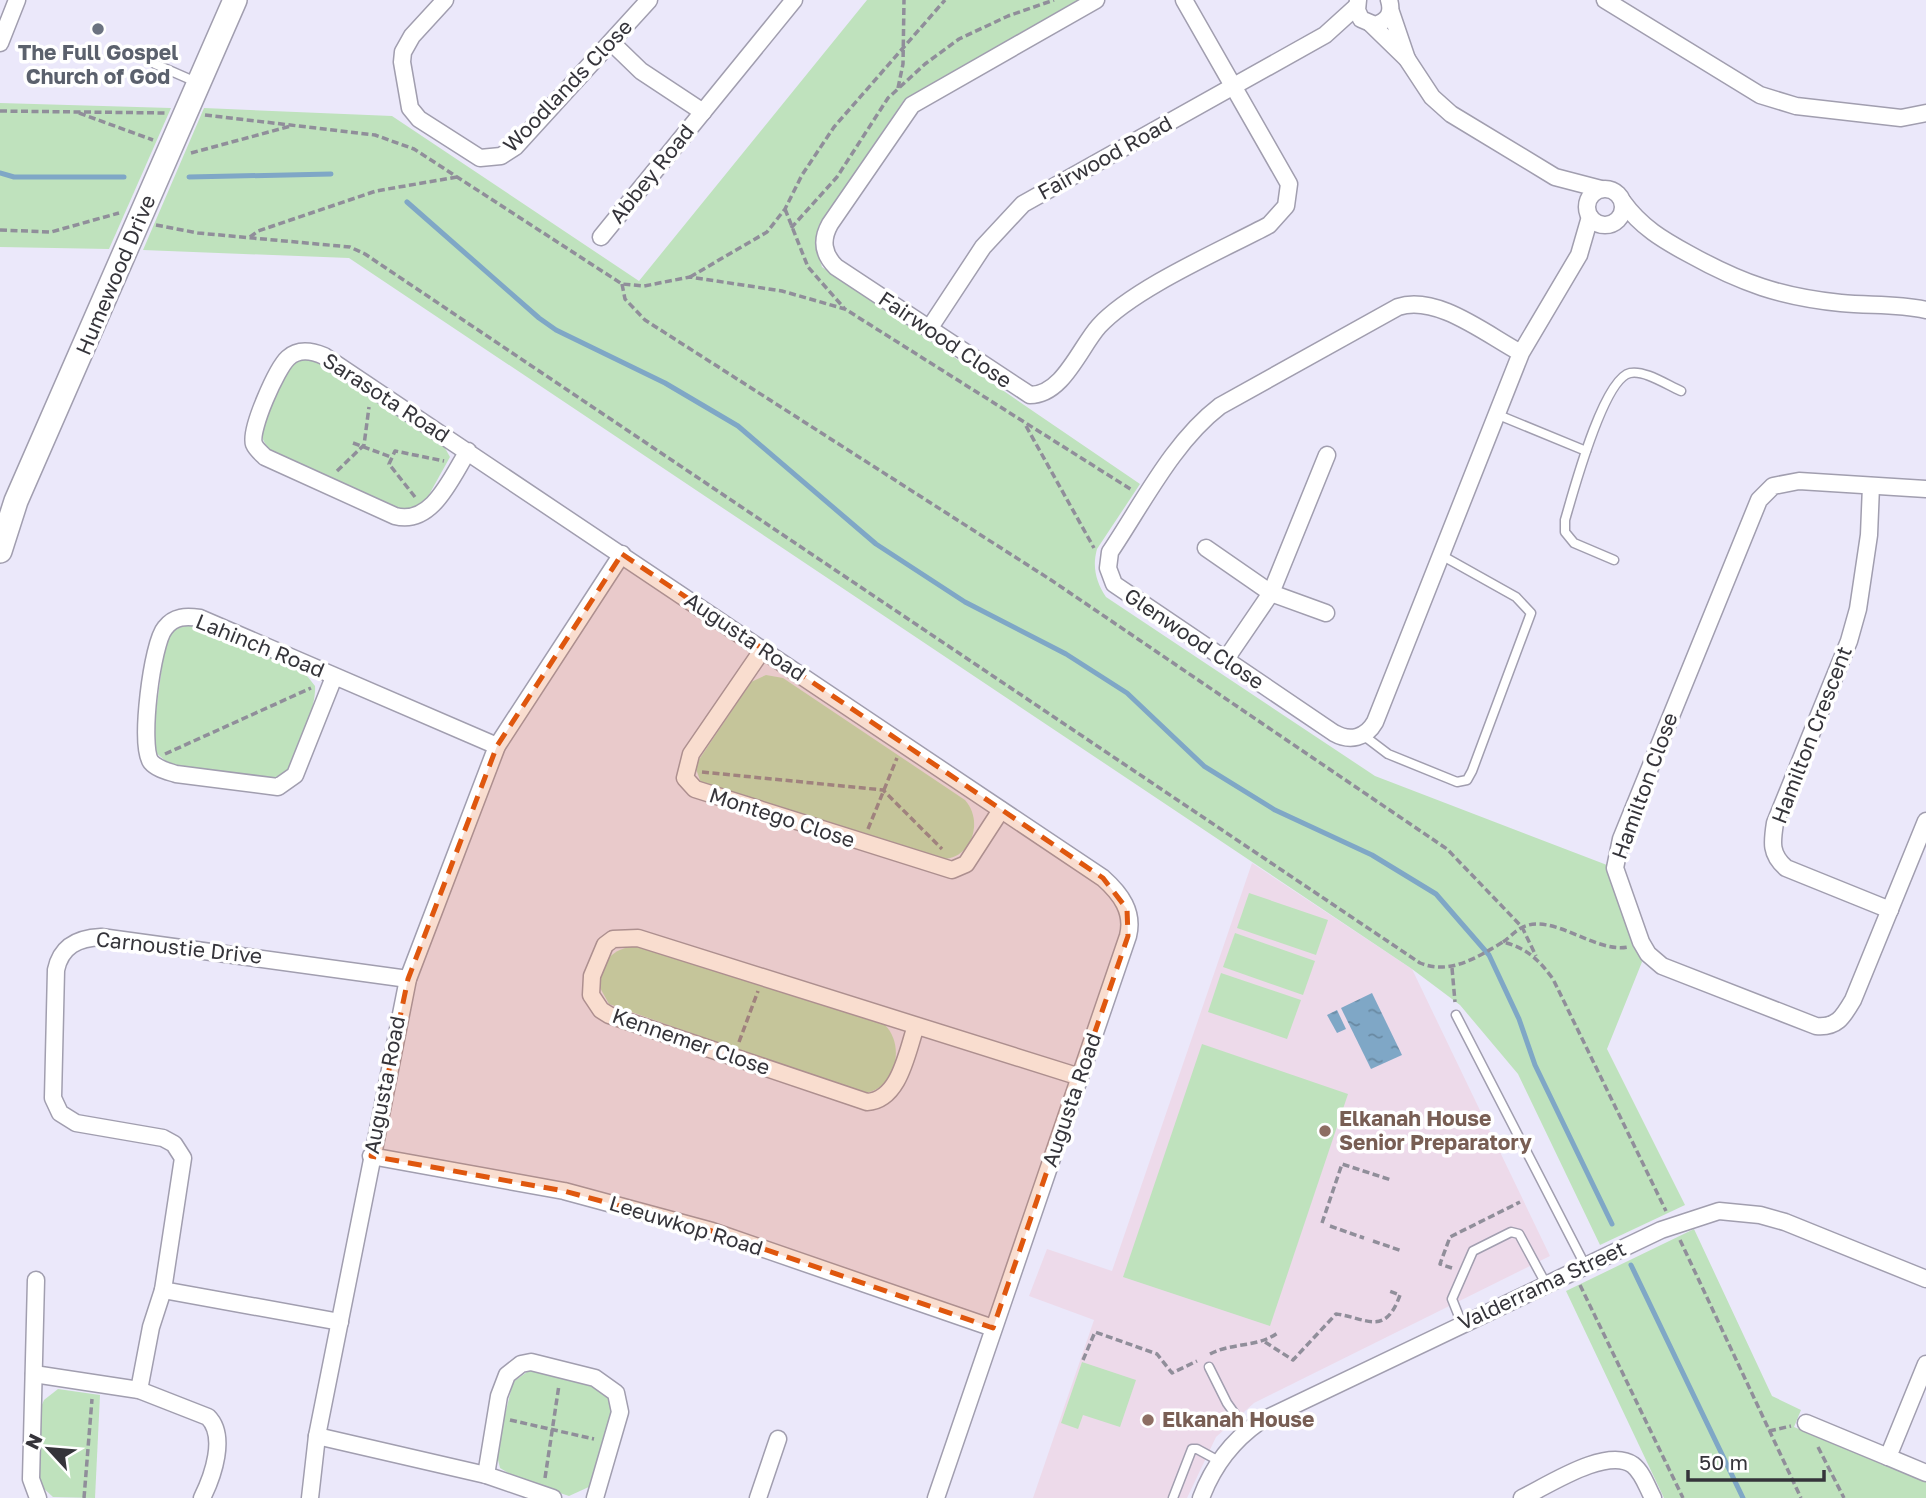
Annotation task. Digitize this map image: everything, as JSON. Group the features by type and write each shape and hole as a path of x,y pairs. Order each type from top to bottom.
{"street":[{"path":"0,43 17,0"},
{"name":"Humewood Drive","path":"0,551 8,497 235,0"},
{"name":"Woodlands Close","path":"445,0 412,36 403,52 408,103 419,119 480,158 501,156 515,147 649,0"},
{"name":"Abbey Road","path":"601,237 794,0"},
{"name":"Fairwood Close","path":"1096,0 912,105 826,231 826,254 836,267 1030,395 1045,393 1057,383 1098,327 1121,306 1269,225 1286,206 1289,184 1184,0"},
{"path":"1605,0 1760,95 1778,102 1901,118 1926,113"},
{"path":"1357,2 1361,19 1370,24 1407,59 1432,97 1451,114 1555,177 1613,190 1639,222 1656,237"},
{"name":"Fairwood Road","path":"929,329 983,247 1023,204 1056,183 1234,88 1325,35 1357,2"},
{"path":"1390,6 1407,59"},
{"name":"Fairwood Road","path":"1325,35 1382,23 1390,6"},
{"name":"Abbey Road","path":"611,42 641,71 703,111"},
{"path":"1555,177 1597,223 1656,237 1722,272 1775,293 1843,303 1902,304 1926,300"},
{"path":"1579,254 1591,195 1601,189"},
{"path":"1363,735 1375,722 1521,353 1579,254 1622,214 1623,202"},
{"path":"1108,559 1184,441 1201,420 1220,405 1398,307 1412,302 1434,305 1521,353"},
{"path":"1902,304 1926,310"},
{"name":"Sarasota Road","path":"464,458 427,513 404,518 323,485 265,457 254,444 254,429 282,365 295,354 311,351 324,356 372,388 464,458 622,554"},
{"path":"1226,659 1271,593 1327,455"},
{"name":"Hamilton Close","path":"1926,489 1791,482 1773,486 1759,500 1615,859 1615,868 1641,942 1648,954 1662,966 1816,1026 1825,1027 1840,1021 1853,1000 1926,821"},
{"name":"Hamilton Crescent","path":"1871,486 1869,535 1858,609 1849,641 1775,823 1772,848 1774,856 1786,868 1890,910"},
{"path":"1206,548 1271,593 1326,613"},
{"name":"Augusta Road","path":"310,1498 317,1436 408,979 497,746 622,554 1113,887 1130,917 1128,936 936,1498"},
{"name":"Glenwood Close","path":"1108,559 1110,576 1120,590 1340,736 1363,735"},
{"name":"Lahinch Road","path":"334,677 295,775 285,784 264,787 176,774 162,770 151,761 146,744 146,724 157,647 162,631 171,621 181,617 200,618 497,746"},
{"name":"Montego Close","path":"762,649 691,754 686,770 689,784 706,794 941,869 960,869"},
{"path":"960,869 1001,810"},
{"name":"Carnoustie Drive","path":"163,1290 183,1158 174,1144 163,1138 76,1123 65,1118 56,1106 56,970 65,949 83,938 101,937 408,979"},
{"name":"Kennemer Close","path":"916,1026 892,1088 882,1099 858,1100 601,1010 591,995 592,976 605,945 613,939 629,937 762,978 1080,1077"},
{"name":"Leeuwkop Road","path":"371,1156 564,1191 712,1231 993,1328"},
{"name":"Valderrama Street","path":"1201,1498 1219,1461 1247,1431 1280,1411 1578,1268 1673,1225 1719,1211 1760,1214 1785,1222 1926,1279"},
{"path":"36,1280 31,1479 38,1498"},
{"path":"139,1390 151,1327 163,1290 340,1322"},
{"path":"486,1475 503,1383 514,1368 531,1362 595,1378 616,1392 621,1412 595,1498"},
{"path":"1888,1457 1926,1364"},
{"path":"34,1374 139,1390 195,1409 215,1424 218,1436 210,1481 202,1498"},
{"path":"1806,1423 1926,1472"},
{"path":"317,1436 486,1475 548,1496"},
{"path":"758,1498 778,1439"},
{"path":"1522,1498 1593,1463 1609,1459 1623,1460 1633,1466 1653,1498"}],"lane":[{"path":"155,64 199,83"},
{"path":"1614,560 1574,542 1565,532 1565,520 1586,451 1612,388 1622,376 1634,373 1681,391"},
{"path":"1496,414 1586,451"},
{"path":"1363,735 1388,754 1457,782 1467,780 1472,771 1531,613 1516,597 1441,555"},
{"path":"1456,1015 1578,1268"},
{"path":"1462,1324 1452,1299 1473,1251 1516,1232 1546,1284"},
{"path":"1209,1367 1227,1403 1247,1431"},
{"path":"1172,1498 1192,1449 1219,1461"}],"path":[{"path":"898,88 903,64 904,0"},
{"path":"293,126 375,135 424,154 622,284 644,286 690,277 767,232 785,209 802,175 828,135 902,46 945,0"},
{"path":"0,111 76,112"},
{"path":"249,238 258,231 376,191 458,176"},
{"path":"0,230 51,232 114,212 128,213"},
{"path":"151,223 170,230 351,247 365,254 1406,954 1434,968 1452,968 1480,955 1522,927 1540,925 1583,936 1601,945 1624,949 1641,942"},
{"path":"690,277 782,291 845,309 1146,499"},
{"path":"622,284 625,299 645,320 1051,580 1447,849 1522,927 1537,957 1553,979 1673,1225 1801,1498"},
{"path":"323,485 365,445 372,388"},
{"path":"1025,424 1091,544 1099,555 1108,559"},
{"path":"353,443 365,445 391,457"},
{"path":"427,513 389,464 395,451 464,458"},
{"path":"151,761 334,677"},
{"path":"863,844 904,744"},
{"path":"686,770 883,790 960,869"},
{"path":"1503,942 1537,957"},
{"path":"1452,968 1456,1015"},
{"path":"733,1058 762,978"},
{"path":"1322,1223 1342,1164 1391,1180"},
{"path":"1464,1272 1440,1264 1450,1237 1520,1202"},
{"path":"1330,1226 1364,1238"},
{"path":"1373,1241 1402,1251"},
{"path":"1578,1268 1683,1498"},
{"path":"1265,1342 1293,1360 1336,1314 1369,1324 1390,1315 1400,1295 1389,1291"},
{"path":"1083,1360 1094,1332 1157,1354 1171,1373 1224,1346 1265,1342 1279,1332"},
{"path":"548,1496 552,1430 562,1369"},
{"path":"84,1498 93,1383"},
{"path":"497,1418 612,1443"},
{"path":"1769,1432 1806,1423 1844,1498"}],"highlighted area":[{"path":"622,554 1103,878 1127,909 1128,936 993,1328 712,1231 564,1191 371,1156 408,979 497,746"}],"shaded area":[{"name":"Elkanah House Senior Preparatory","path":"1252,863 1412,969 1550,1256 1254,1403 1216,1437 1187,1498 1033,1498 1094,1320 1029,1296 1047,1249 1112,1271"}],"green space":[{"path":"867,0 1083,0 904,100 819,225 815,244 822,267 1140,484 1097,549 1096,574 1106,597 1375,776 1607,865 1642,962 1607,1049 1685,1205 1600,1245 1518,1074 1460,1005 1412,969 349,258 143,250 204,108 392,116 639,281"},
{"path":"0,103 171,108 109,249 0,247"},
{"path":"308,358 320,361 440,439 450,457 421,509 402,510 273,458 260,434 285,370 293,361"},
{"path":"193,625 304,672 315,686 313,705 300,746 295,758 281,775 269,778 169,764 154,751 152,742 165,643 176,630"},
{"path":"766,675 783,678 965,800 974,818 972,838 967,846 952,858 941,859 701,783 696,769 698,761 751,682"},
{"path":"1249,893 1328,920 1316,955 1237,928"},
{"path":"1235,933 1315,961 1303,995 1223,967"},
{"path":"636,946 885,1025 892,1034 895,1045 894,1068 881,1086 860,1093 609,1004 599,986 605,963 614,953"},
{"path":"1221,973 1301,1000 1287,1039 1208,1012"},
{"path":"1202,1044 1348,1094 1270,1326 1123,1277"},
{"path":"1694,1229 1772,1396 1801,1410 1794,1427 1926,1480 1926,1498 1664,1498 1566,1291"},
{"path":"1082,1362 1136,1380 1120,1427 1083,1415 1078,1429 1061,1423"},
{"path":"534,1367 590,1383 614,1400 616,1417 591,1486 569,1496 518,1479 500,1468 496,1452 513,1382"},
{"path":"58,1389 100,1395 95,1498 53,1497 40,1485 40,1409 44,1400"}],"water":[{"path":"1372,993 1402,1055 1371,1069 1341,1008"},
{"path":"1337,1010 1346,1029 1337,1033 1327,1015"}],"waterway":[{"path":"0,173 14,177 124,177"},
{"path":"189,177 331,174"},
{"path":"407,202 539,318 556,330 665,383 738,426 876,544 965,602 1066,654 1127,693 1204,766 1275,810 1372,855 1436,894 1489,955 1519,1019 1535,1065 1612,1224"},
{"path":"1631,1265 1743,1498"}],"place":[{"name":"The Full Gospel Church of God","path":"98,29"},
{"name":"Elkanah House Senior Preparatory","path":"1325,1131"},
{"name":"Elkanah House","path":"1148,1420"}]}
